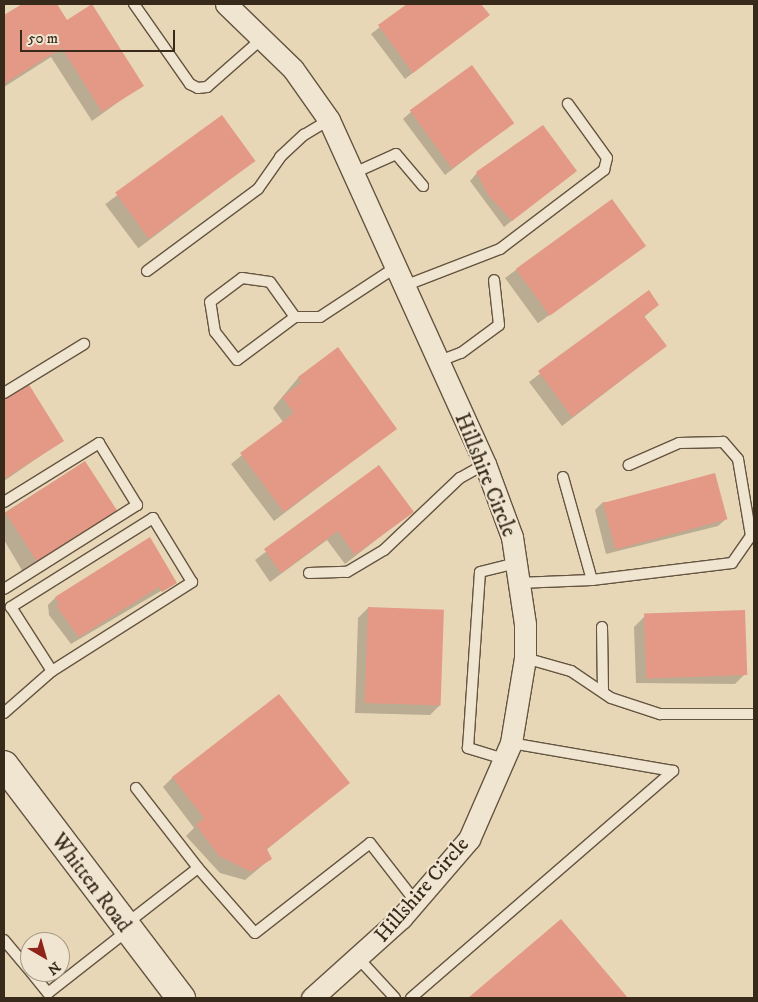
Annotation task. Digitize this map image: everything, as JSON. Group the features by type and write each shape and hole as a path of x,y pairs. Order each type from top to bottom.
{"main road":[{"name":"Whitten Road","path":"4,765 125,929 181,998"}],"street":[{"name":"Hillshire Circle","path":"226,4 264,37 330,120 437,362 486,464 517,573 525,658 507,751 469,840 416,901 360,958 312,998"}],"lane":[{"path":"134,4 190,84 198,88 207,86 264,37"},
{"path":"295,317 270,282 242,278 210,302 215,332 237,360 295,317 320,317 400,277 500,249 604,170 607,158 568,104"},
{"path":"147,271 258,189 280,157 304,135 330,120"},
{"path":"354,173 396,154 422,186"},
{"path":"437,362 461,353 499,325 494,280"},
{"path":"4,393 84,344"},
{"path":"411,998 674,771 468,748 480,572 517,573 592,580 732,564 751,536 738,459 723,442 679,443 629,465"},
{"path":"4,502 99,443 137,505 4,589"},
{"path":"309,573 348,572 384,550 460,478 486,464"},
{"path":"563,477 592,580"},
{"path":"4,713 52,671 192,582 153,518 12,607 52,671"},
{"path":"602,628 603,692"},
{"path":"525,658 571,671 603,692 660,714 754,714"},
{"path":"136,788 198,868 255,933 370,843 416,901"},
{"path":"38,982 49,996 198,868"},
{"path":"4,940 20,960"},
{"path":"360,958 395,998"}],"building":[{"path":"22,4 57,4 67,20 92,4 144,86 102,112 62,48 4,84 4,15"},
{"path":"407,4 481,4 490,15 413,73 378,25"},
{"path":"472,65 514,123 452,169 410,110"},
{"path":"222,115 256,161 149,239 115,193"},
{"path":"543,125 577,171 512,221 488,195 476,172"},
{"path":"612,199 646,246 550,316 516,269"},
{"path":"649,290 659,305 644,316 667,346 572,417 538,371"},
{"path":"338,347 397,429 284,512 240,453 294,413 282,397 301,383 298,377"},
{"path":"28,383 64,441 4,479 4,399"},
{"path":"85,461 117,510 37,562 5,513"},
{"path":"379,465 414,512 355,555 338,531 281,573 264,549"},
{"path":"715,473 727,519 615,549 603,503"},
{"path":"150,537 177,583 162,592 159,587 79,637 56,606 59,604 55,597"},
{"path":"368,607 444,610 441,706 365,703"},
{"path":"745,610 747,675 646,678 644,614"},
{"path":"279,694 350,783 267,849 272,859 251,872 219,856 196,825 204,818 172,777"},
{"path":"561,919 628,998 468,998"}]}
